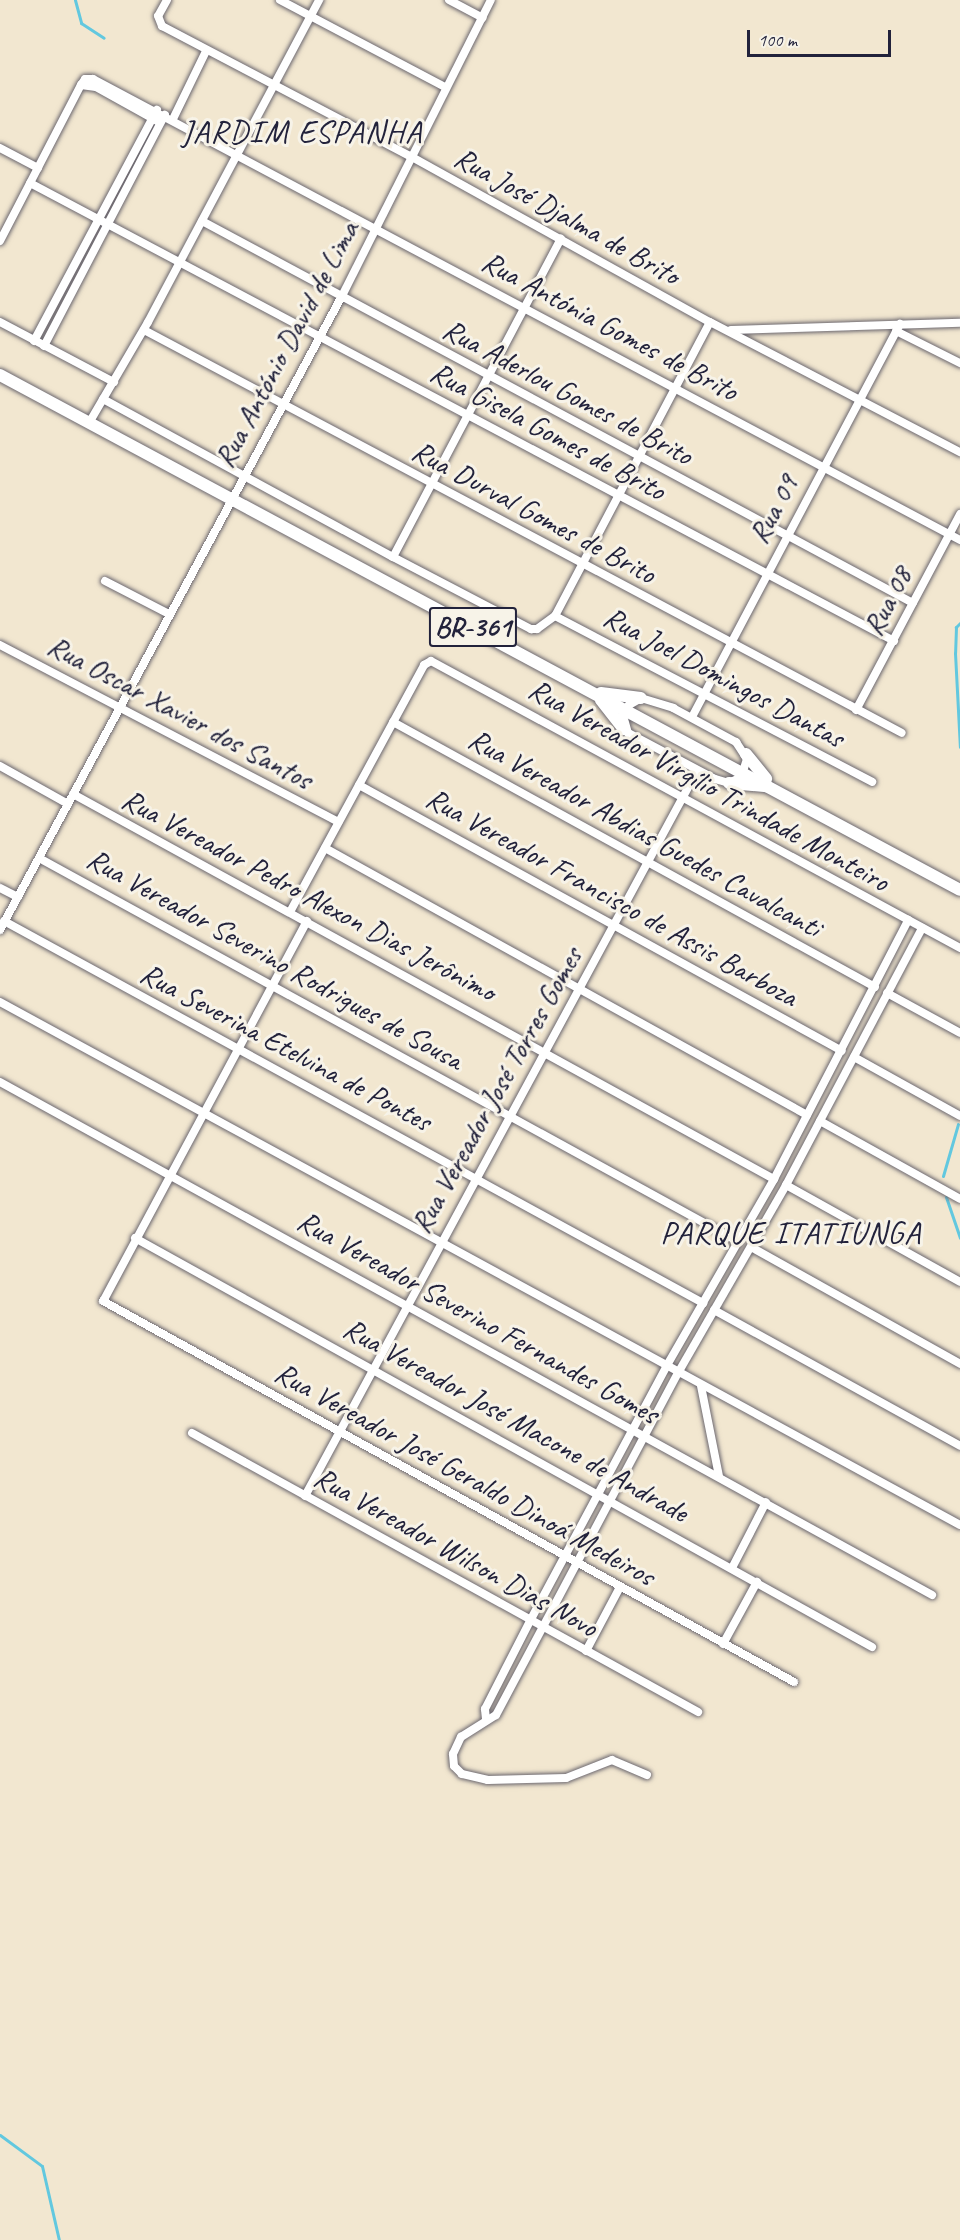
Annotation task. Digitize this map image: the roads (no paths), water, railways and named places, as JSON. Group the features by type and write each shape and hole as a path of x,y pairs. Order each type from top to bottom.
{"main road":[{"name":"BR-361","path":"0,375 625,710 773,786 960,890"},
{"path":"594,693 641,698"},
{"path":"594,693 624,729"},
{"path":"746,754 773,786"},
{"path":"729,783 773,786"}],"street":[{"name":"Rua José Djalma de Brito","path":"167,0 158,16 162,26 410,156 710,322 731,330 960,452"},
{"path":"280,0 445,87"},
{"path":"90,423 182,260 319,0"},
{"path":"449,0 483,18"},
{"name":"Rua António David de Lima","path":"0,930 230,498 342,296 410,156 492,0"},
{"path":"44,346 165,115 206,51"},
{"name":"Rua Antónia Gomes de Brito","path":"81,85 85,79 93,79 165,115 525,310 960,540"},
{"path":"0,240 81,85 96,87 161,124"},
{"path":"34,341 152,119 165,115"},
{"path":"0,148 38,168"},
{"name":"Rua Gisela Gomes de Brito","path":"30,183 182,260 469,416 894,641"},
{"name":"Rua Aderlou Gomes de Brito","path":"202,221 638,458 913,603"},
{"path":"393,557 490,378 561,238"},
{"path":"0,322 114,382"},
{"path":"104,399 393,557 531,629 544,627 555,615 710,322"},
{"path":"731,330 898,328 960,322"},
{"path":"898,328 960,363"},
{"name":"Rua 09","path":"692,717 785,536 898,328"},
{"name":"Rua Durval Gomes de Brito","path":"144,330 581,565 902,733"},
{"name":"Rua 08","path":"856,710 960,514"},
{"path":"105,581 169,614"},
{"name":"Rua Joel Domingos Dantas","path":"555,615 872,782"},
{"name":"Rua Oscar Xavier dos Santos","path":"0,645 339,822"},
{"name":"Rua Vereador Virgílio Trindade Monteiro","path":"393,722 424,665 436,662 960,948"},
{"path":"641,698 692,717 735,742 746,754 744,771 729,783 697,771 640,742 624,729 625,710 641,698"},
{"path":"290,912 393,722"},
{"name":"Rua Vereador Abdias Guedes Cavalcanti","path":"393,722 649,860 874,987"},
{"path":"0,766 68,804"},
{"name":"Rua Vereador José Torres Gomes","path":"305,1496 406,1305 697,771"},
{"name":"Rua Vereador Francisco de Assis Barboza","path":"359,785 842,1051"},
{"name":"Rua Vereador Pedro Alexon Dias Jerônimo","path":"73,794 545,1051 774,1179"},
{"path":"325,848 807,1115"},
{"name":"Rua Vereador Severino Rodrigues de Sousa","path":"39,858 272,983 739,1242"},
{"path":"0,888 18,897"},
{"name":"Rua Severina Etelvina de Pontes","path":"4,921 703,1304"},
{"path":"135,1238 307,921"},
{"path":"486,1719 484,1709 530,1621 666,1367 774,1179 908,921"},
{"path":"647,1775 612,1760 566,1778 470,1778 454,1766 456,1744 486,1719 496,1715 678,1373 786,1185 921,928"},
{"path":"887,993 960,1033"},
{"path":"0,1002 441,1241 666,1367 960,1525"},
{"path":"854,1057 960,1116"},
{"name":"Rua Vereador Severino Fernandes Gomes","path":"0,1082 932,1595"},
{"path":"820,1121 960,1199"},
{"path":"786,1185 960,1282"},
{"name":"Rua Vereador José Geraldo Dinoá Medeiros","path":"135,1238 102,1299 112,1308 564,1558 794,1682"},
{"name":"Rua Vereador José Macone de Andrade","path":"135,1238 374,1368 872,1647"},
{"path":"751,1247 960,1364"},
{"path":"714,1310 959,1444"},
{"path":"701,1386 719,1476"},
{"name":"Rua Vereador Wilson Dias Novo","path":"192,1433 698,1712"},
{"path":"732,1568 766,1502"},
{"path":"723,1644 757,1582"},
{"path":"586,1651 620,1587"}],"waterway":[{"path":"75,0 81,23 104,38"},
{"path":"960,623 956,627 955,653 960,747"},
{"path":"943,1176 958,1124"},
{"path":"946,1197 960,1238"},
{"path":"0,2135 42,2166 59,2240"}],"district":[{"name":"JARDIM ESPANHA","path":"302,132"},
{"name":"PARQUE ITATIUNGA","path":"791,1233"}]}
